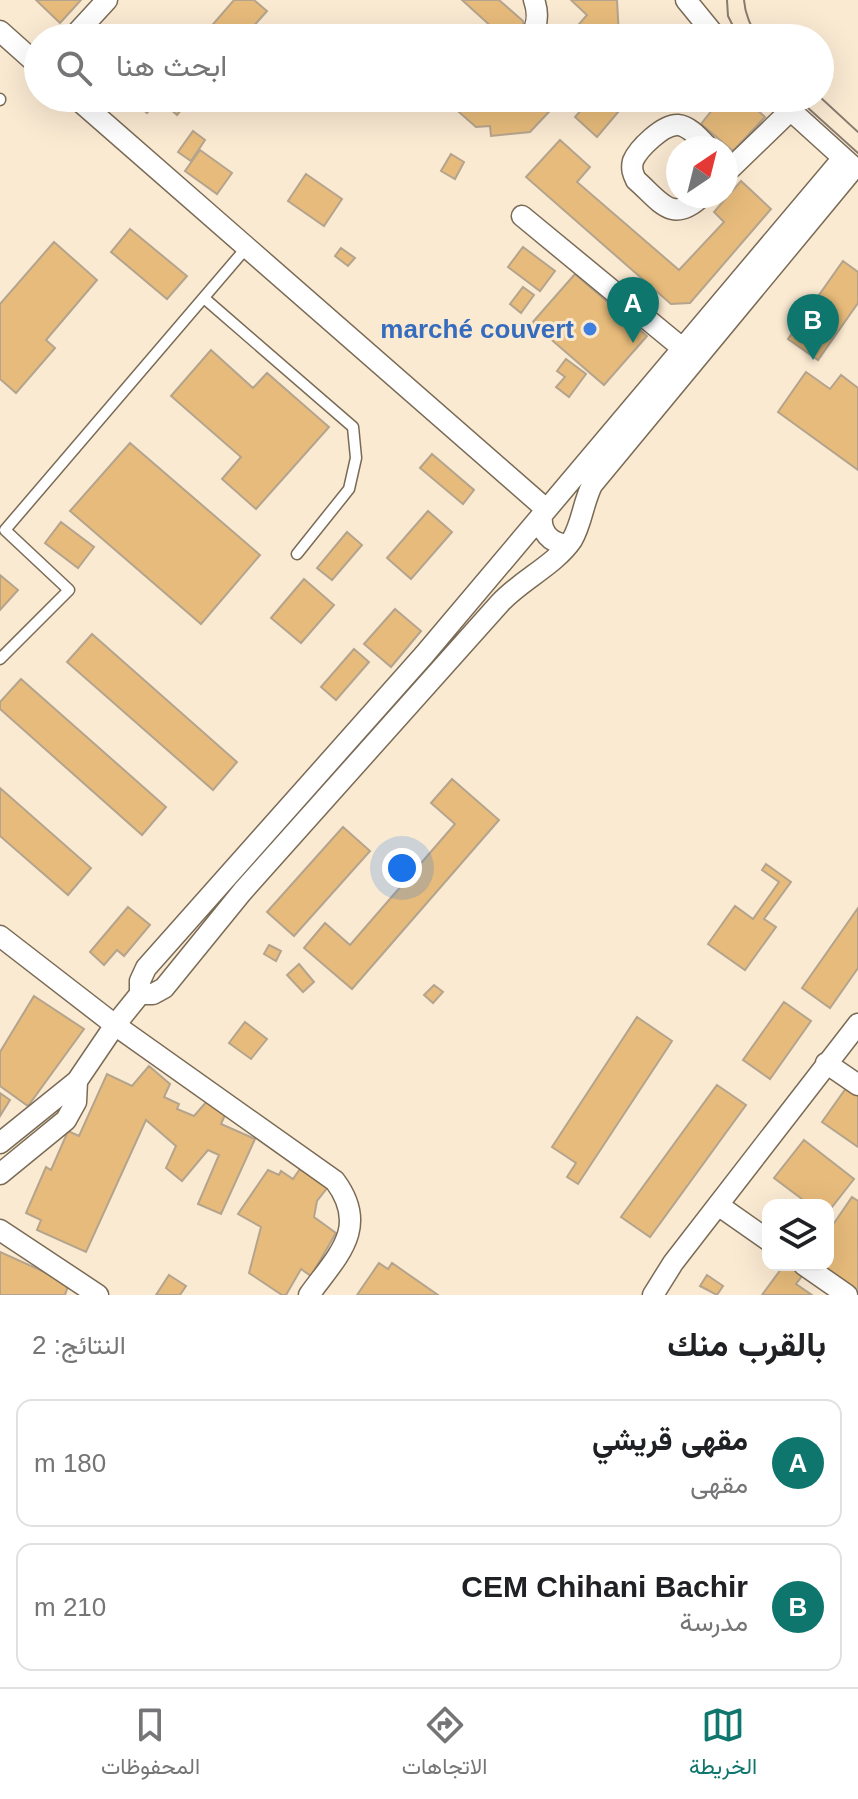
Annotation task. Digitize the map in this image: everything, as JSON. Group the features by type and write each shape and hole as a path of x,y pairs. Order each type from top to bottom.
{"street":[{"path":"85,24 107,0"},
{"path":"534,0 536,24"},
{"path":"686,0 706,24"},
{"path":"0,31 24,52"},
{"path":"92,112 548,507"},
{"path":"738,157 777,112"},
{"path":"0,1143 77,1081 140,994 140,981 146,968 424,655 548,507 689,354 852,166 793,112"},
{"path":"666,206 636,180 632,164 638,153 666,127 678,125 696,136"},
{"path":"522,216 689,354"},
{"path":"140,994 153,994 164,988 242,892 500,603 567,545 578,528 583,504 592,485 689,354"},
{"path":"548,507 571,502 581,514"},
{"path":"548,507 541,523 547,536 567,545"},
{"path":"0,936 115,1025 335,1181 345,1194 351,1226 347,1241 309,1295"},
{"path":"653,1295 673,1263 858,1024"},
{"path":"826,1063 858,1085"},
{"path":"0,1174 66,1120 76,1102 77,1081"},
{"path":"718,1205 762,1236"},
{"path":"0,1230 98,1295"},
{"path":"813,1271 847,1295"}],"lane":[{"path":"0,659 69,590 2,528 247,247"},
{"path":"204,298 353,427 356,458 349,489 297,554"}],"building":[{"path":"36,0 81,0 60,23"},
{"path":"234,0 254,0 267,11 255,24 213,24"},
{"path":"462,0 499,0 523,24 489,24"},
{"path":"571,0 617,0 618,24 579,24 587,15"},
{"path":"459,112 549,112 530,132 491,136 490,126 476,127"},
{"path":"579,112 618,112 597,137 575,117"},
{"path":"710,112 759,112 765,117 738,146 738,136 715,136 701,124"},
{"path":"193,131 205,140 191,161 178,152"},
{"path":"560,140 590,167 577,182 679,270 724,222 714,212 717,208 738,208 738,184 741,181 771,209 690,303 671,304 526,177"},
{"path":"200,150 232,173 217,194 185,171"},
{"path":"451,154 464,162 455,179 441,171"},
{"path":"306,174 342,199 324,226 288,201"},
{"path":"130,229 187,276 167,299 111,252"},
{"path":"54,242 97,280 46,340 55,348 16,393 0,379 0,304"},
{"path":"523,247 555,271 540,291 508,267"},
{"path":"341,248 355,258 348,266 335,256"},
{"path":"843,261 858,272 858,303 818,360 788,339"},
{"name":"marché couvert","path":"575,274 647,336 604,385 532,323"},
{"path":"523,287 534,295 521,313 510,304"},
{"path":"211,350 253,388 267,373 329,427 256,509 222,479 241,457 171,396"},
{"path":"566,359 586,374 569,397 556,387 565,377 557,371"},
{"path":"806,372 830,389 841,375 858,388 858,470 778,412"},
{"path":"130,443 260,555 201,624 70,511"},
{"path":"432,454 474,490 463,504 420,468"},
{"path":"428,511 452,532 411,579 387,558"},
{"path":"61,522 94,547 78,568 45,543"},
{"path":"347,532 362,545 332,580 317,568"},
{"path":"0,575 18,590 0,610"},
{"path":"304,579 334,605 301,643 271,618"},
{"path":"395,609 421,631 391,667 364,644"},
{"path":"92,634 237,762 213,790 67,662"},
{"path":"354,649 369,662 336,700 321,687"},
{"path":"21,679 166,807 142,835 0,709 0,702"},
{"path":"452,779 499,820 352,989 304,948 325,923 350,945 455,824 431,803"},
{"path":"0,788 91,868 68,895 0,836"},
{"path":"343,827 370,851 294,936 267,912"},
{"path":"766,864 791,882 764,919 776,927 745,970 708,944 735,906 753,919 779,882 762,870"},
{"path":"128,907 150,925 124,956 117,950 104,965 90,952"},
{"path":"858,908 858,968 830,1008 802,988"},
{"path":"269,945 281,951 276,961 264,954"},
{"path":"299,964 314,982 303,992 287,975"},
{"path":"434,985 443,992 433,1003 424,995"},
{"path":"34,996 84,1029 28,1106 0,1086 0,1052"},
{"path":"784,1002 811,1021 770,1079 743,1060"},
{"path":"637,1017 672,1041 578,1184 567,1177 576,1163 552,1147"},
{"path":"245,1022 267,1039 251,1059 229,1043"},
{"path":"149,1066 170,1084 164,1097 179,1104 177,1109 194,1116 208,1100 225,1115 221,1124 255,1139 221,1214 198,1204 219,1155 208,1150 182,1181 166,1168 176,1146 146,1120 86,1252 37,1230 41,1220 26,1213 46,1167 51,1170 68,1131 79,1136 107,1074 132,1086"},
{"path":"849,1084 858,1091 858,1147 822,1122"},
{"path":"717,1085 746,1105 650,1237 621,1217"},
{"path":"0,1093 10,1100 0,1116"},
{"path":"804,1140 854,1179 834,1204 834,1199 802,1199 774,1178"},
{"path":"302,1166 328,1187 317,1201 314,1217 336,1233 311,1276 301,1269 286,1295 282,1295 249,1273 261,1227 238,1214 268,1170 279,1175 281,1171 293,1179"},
{"path":"852,1197 858,1201 856,1295 821,1271 834,1271 834,1223"},
{"path":"0,1252 69,1283 65,1295 0,1295"},
{"path":"379,1263 388,1269 392,1263 438,1295 357,1295"},
{"path":"780,1271 795,1271 802,1276 796,1284 812,1295 762,1295"},
{"path":"169,1275 186,1286 180,1295 156,1295"},
{"path":"707,1275 723,1286 717,1295 700,1286"}],"tram line":[{"path":"727,0 732,24"},
{"path":"744,0 751,24"},
{"path":"834,110 858,132"},
{"path":"813,112 858,153"}],"place":[{"name":"marché couvert","path":"590,329"},
{"name":"مقهى قريشي","path":"633,343"},
{"name":"CEM Chihani Bachir","path":"813,360"}]}
